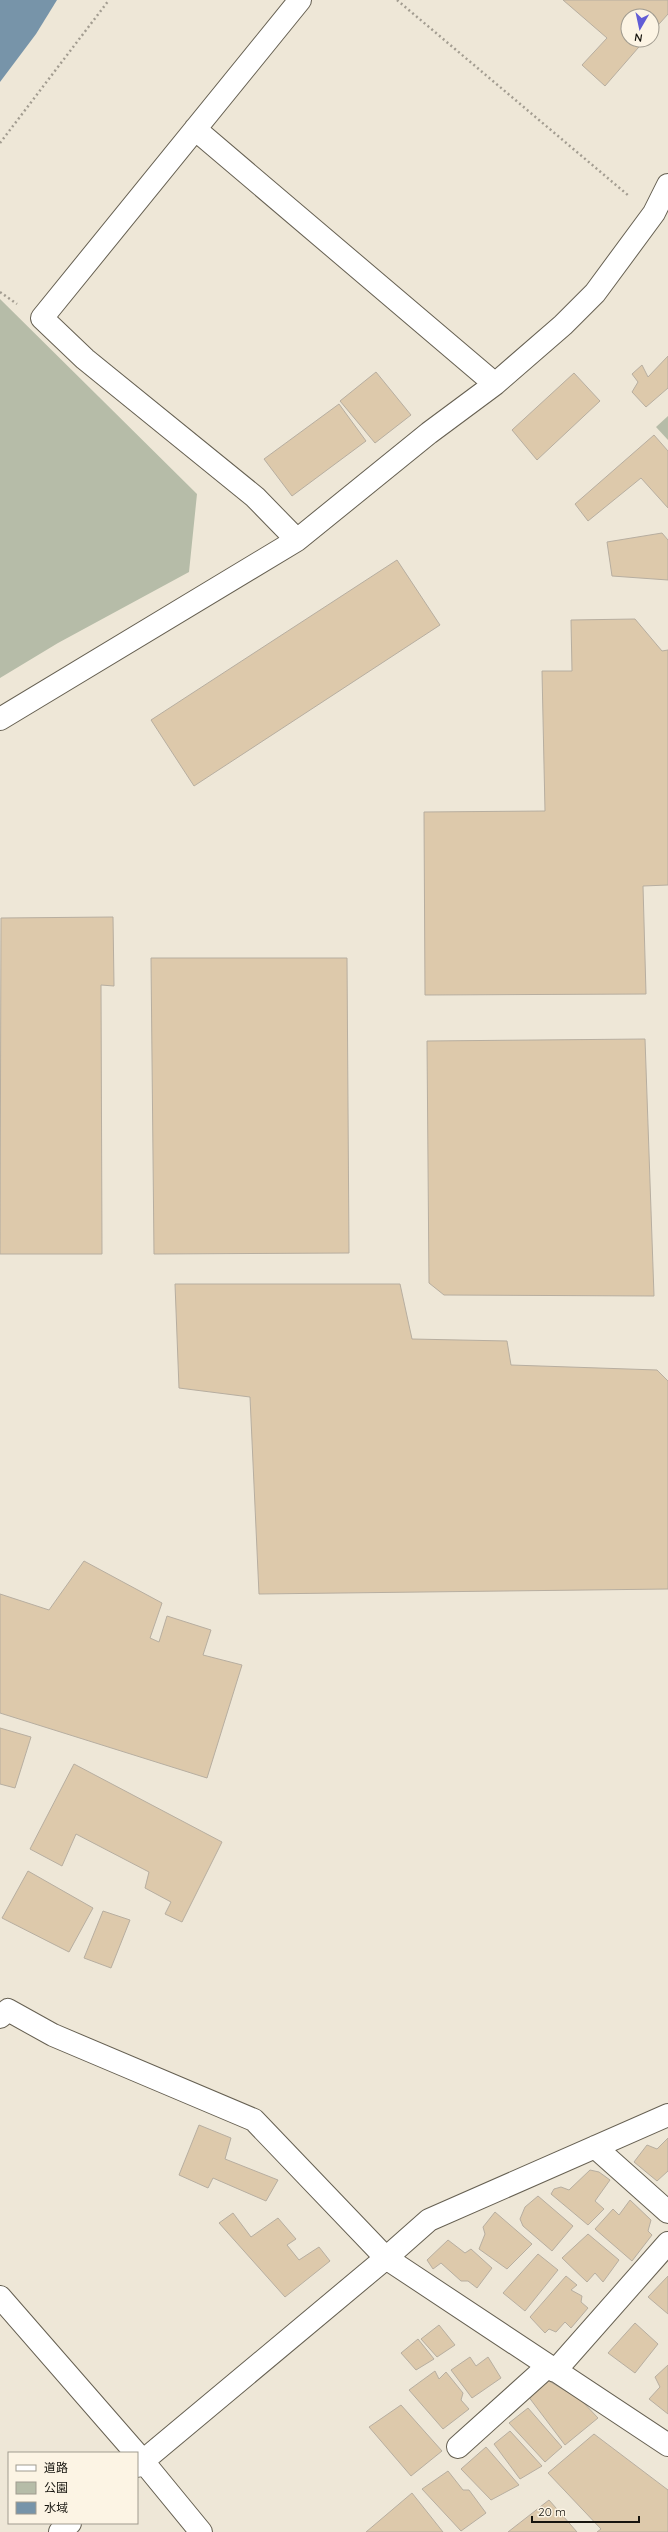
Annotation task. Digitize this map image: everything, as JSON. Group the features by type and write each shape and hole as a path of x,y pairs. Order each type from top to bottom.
{"street":[{"path":"296,540 255,497 85,359 42,318 300,0"},
{"path":"195,129 495,384"},
{"path":"0,719 296,540 417,443 495,384 563,325 595,293 654,213 668,185"},
{"path":"0,2017 8,2010 53,2035 254,2120 386,2258 668,2445"},
{"path":"201,2532 138,2459 386,2258 429,2220 668,2115"},
{"path":"595,2147 668,2212"},
{"path":"458,2447 552,2368 668,2243"},
{"path":"0,2297 132,2452"},
{"path":"60,2532 69,2524"}],"path":[{"path":"0,143 110,0"},
{"path":"397,0 636,202 654,213"}],"green space":[{"path":"0,299 197,494 189,572 58,643 0,678"},
{"path":"668,416 668,440 656,427"}],"water":[{"path":"0,0 57,0 36,34 0,82"}],"building":[{"path":"563,0 668,0 668,14 660,23 660,8 620,8 620,48 638,48 605,86 582,65 607,38"},
{"path":"668,356 668,388 646,407 632,392 638,382 632,374 642,365 648,377"},
{"path":"376,372 411,415 375,443 340,401"},
{"path":"574,373 600,401 537,460 512,430"},
{"path":"339,404 366,441 292,496 264,459"},
{"path":"654,435 668,451 668,508 641,478 588,521 575,504"},
{"path":"662,533 668,540 668,580 612,576 607,542"},
{"path":"397,560 440,625 194,786 151,720"},
{"path":"635,619 662,651 668,650 668,885 643,886 646,994 425,995 424,812 545,811 542,671 572,671 571,620"},
{"path":"113,917 114,986 101,985 102,1254 0,1254 1,918"},
{"path":"151,958 347,958 349,1253 154,1254"},
{"path":"645,1039 654,1296 444,1295 429,1283 427,1041"},
{"path":"175,1284 400,1284 412,1339 507,1341 511,1365 657,1370 668,1381 668,1589 259,1594 250,1397 179,1388"},
{"path":"84,1561 162,1603 150,1638 159,1642 167,1616 211,1630 203,1655 242,1665 207,1778 0,1713 0,1594 49,1610"},
{"path":"0,1728 31,1737 15,1788 0,1784"},
{"path":"74,1764 222,1842 182,1922 165,1914 171,1902 145,1888 149,1872 76,1834 62,1866 30,1849"},
{"path":"28,1871 93,1908 69,1952 2,1918"},
{"path":"103,1911 130,1920 111,1968 84,1958"},
{"path":"199,2125 231,2138 225,2159 278,2180 266,2201 213,2178 208,2188 179,2175"},
{"path":"668,2138 668,2171 657,2181 634,2162 647,2145 657,2149"},
{"path":"590,2170 599,2172 610,2180 595,2201 604,2209 588,2225 551,2194 554,2189 561,2187 569,2190"},
{"path":"538,2196 573,2226 552,2251 523,2226 520,2219 525,2207"},
{"path":"630,2200 651,2220 648,2231 652,2235 632,2261 595,2229 613,2209 619,2215"},
{"path":"495,2212 532,2244 507,2269 479,2249 485,2234 483,2227"},
{"path":"233,2213 251,2237 278,2218 296,2239 287,2245 299,2260 319,2247 330,2261 285,2297 219,2223"},
{"path":"588,2234 619,2260 603,2282 595,2273 587,2282 562,2258"},
{"path":"448,2240 465,2253 471,2249 492,2268 477,2288 468,2281 461,2281 441,2263 433,2269 427,2260"},
{"path":"538,2254 558,2270 525,2311 503,2293"},
{"path":"566,2276 577,2285 571,2290 582,2296 581,2302 588,2308 571,2328 565,2322 556,2332 549,2329 545,2333 530,2317"},
{"path":"668,2276 668,2314 648,2297"},
{"path":"635,2323 658,2344 635,2373 608,2353"},
{"path":"439,2325 455,2345 437,2357 421,2339"},
{"path":"418,2339 434,2359 416,2370 401,2353"},
{"path":"470,2357 476,2366 488,2357 501,2378 472,2398 451,2370"},
{"path":"668,2365 668,2414 649,2399 660,2387 655,2377"},
{"path":"435,2371 439,2379 446,2372 463,2393 461,2400 469,2409 443,2429 409,2390"},
{"path":"549,2381 581,2400 598,2418 565,2445 528,2396"},
{"path":"401,2405 442,2451 411,2476 369,2427"},
{"path":"528,2408 562,2447 545,2462 509,2423"},
{"path":"510,2431 542,2466 520,2479 494,2444"},
{"path":"594,2434 668,2490 668,2532 597,2532 601,2529 548,2473"},
{"path":"486,2447 519,2485 491,2500 461,2469"},
{"path":"448,2471 463,2490 469,2490 486,2513 461,2531 422,2489"},
{"path":"412,2493 443,2532 366,2532"},
{"path":"549,2500 577,2532 508,2532"}]}
